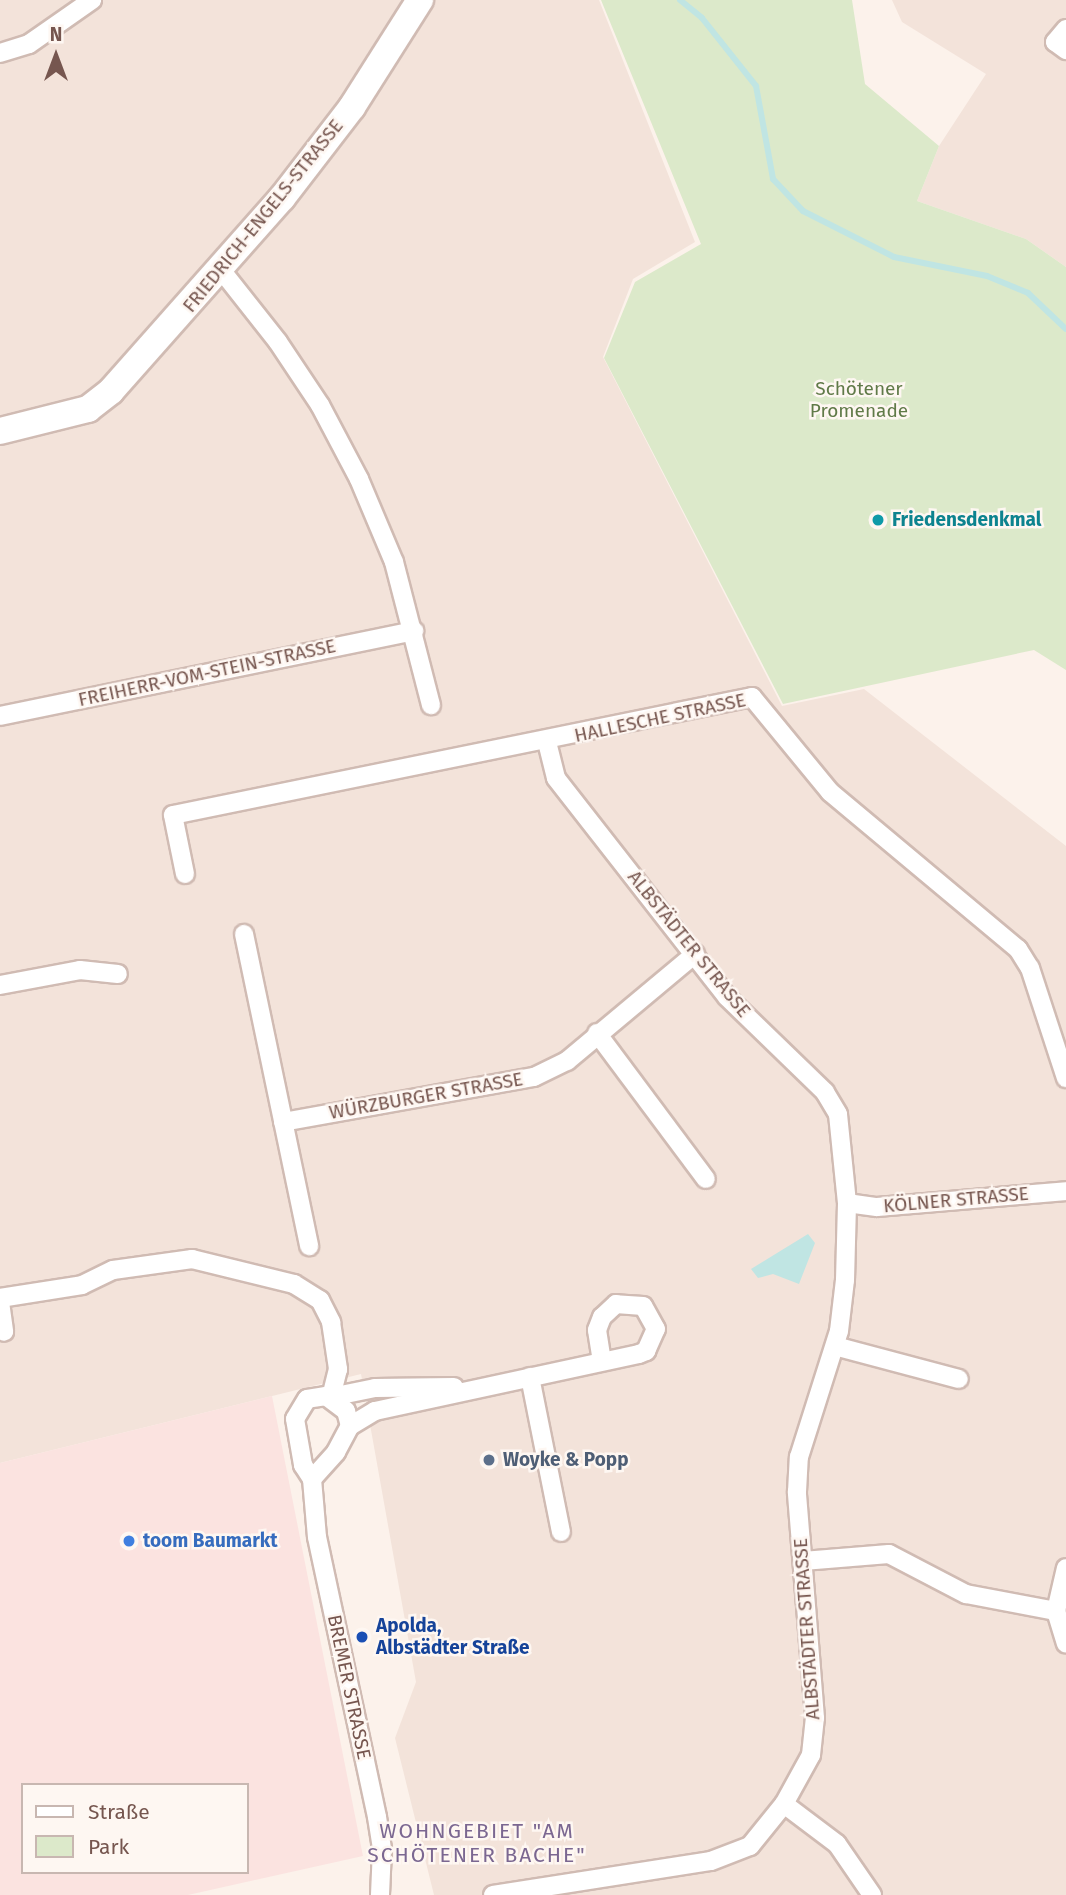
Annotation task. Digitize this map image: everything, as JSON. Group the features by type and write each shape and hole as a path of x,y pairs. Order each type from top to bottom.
{"street":[{"path":"0,53 29,44 92,0"},
{"name":"FRIEDRICH-ENGELS-STRASSE","path":"0,431 88,410 222,271 352,107 420,0"},
{"path":"1066,29 1055,42 1066,50"},
{"path":"222,271 278,342 359,479 394,562 431,705"},
{"name":"FREIHERR-VOM-STEIN-STRASSE","path":"0,716 414,631"},
{"name":"HALLESCHE STRASSE","path":"185,874 173,815 547,742 752,697 830,792 1018,949 1030,968 1066,1078"},
{"name":"ALBSTÄDTER STRASSE","path":"493,1895 578,1890 711,1861 750,1846 784,1804 811,1755 816,1718 797,1492 799,1457 835,1346 845,1280 847,1203 838,1114 825,1093 727,997 556,778 547,742"},
{"path":"244,934 309,1247"},
{"name":"WÜRZBURGER STRASSE","path":"283,1122 534,1077 567,1061 597,1033 695,954"},
{"path":"0,985 79,970 118,974"},
{"path":"597,1033 706,1179"},
{"name":"KÖLNER STRASSE","path":"847,1203 877,1206 1066,1191"},
{"path":"4,1332 0,1300 82,1285 113,1270 192,1259 294,1284 320,1300 331,1322 338,1369 331,1397 346,1411 350,1426 335,1452 312,1479"},
{"path":"835,1346 959,1379"},
{"name":"BREMER STRASSE","path":"350,1426 375,1411 602,1361"},
{"path":"530,1377 561,1532"},
{"name":"BREMER STRASSE","path":"380,1895 382,1849 317,1537 312,1479 303,1465 295,1419 307,1399 331,1397 348,1391 429,1385 471,1388"},
{"path":"803,1561 889,1554 965,1594 1056,1611"},
{"path":"1066,1569 1056,1611 1066,1644"},
{"path":"784,1804 837,1844 872,1895"}],"shaded area":[{"path":"0,0 599,0 695,242 633,279 603,357 782,706 864,689 1066,846 1066,1895 434,1895 395,1738 416,1682 361,1374 0,1463"},
{"path":"892,0 1066,0 1066,267 1026,239 917,201 939,146 986,74 902,22"},
{"path":"272,1396 363,1856 188,1895 0,1895 0,1463"}],"green space":[{"name":"Schötener Promenade","path":"601,0 852,0 865,84 939,146 917,201 1026,239 1066,267 1066,670 1034,650 783,704 604,358 635,282 701,244"}],"water":[{"path":"808,1234 815,1243 799,1284 773,1274 758,1278 751,1269"}],"waterway":[{"path":"680,0 702,18 756,86 773,179 803,211 894,257 987,276 1028,293 1066,329"}],"place":[{"name":"Friedensdenkmal","path":"878,520"},
{"name":"Woyke & Popp","path":"489,1460"},
{"name":"toom Baumarkt","path":"129,1541"},
{"name":"Apolda, Albstädter Straße","path":"362,1637"}],"district":[{"name":"WOHNGEBIET \"AM SCHÖTENER BACHE\"","path":"477,1843"}]}
